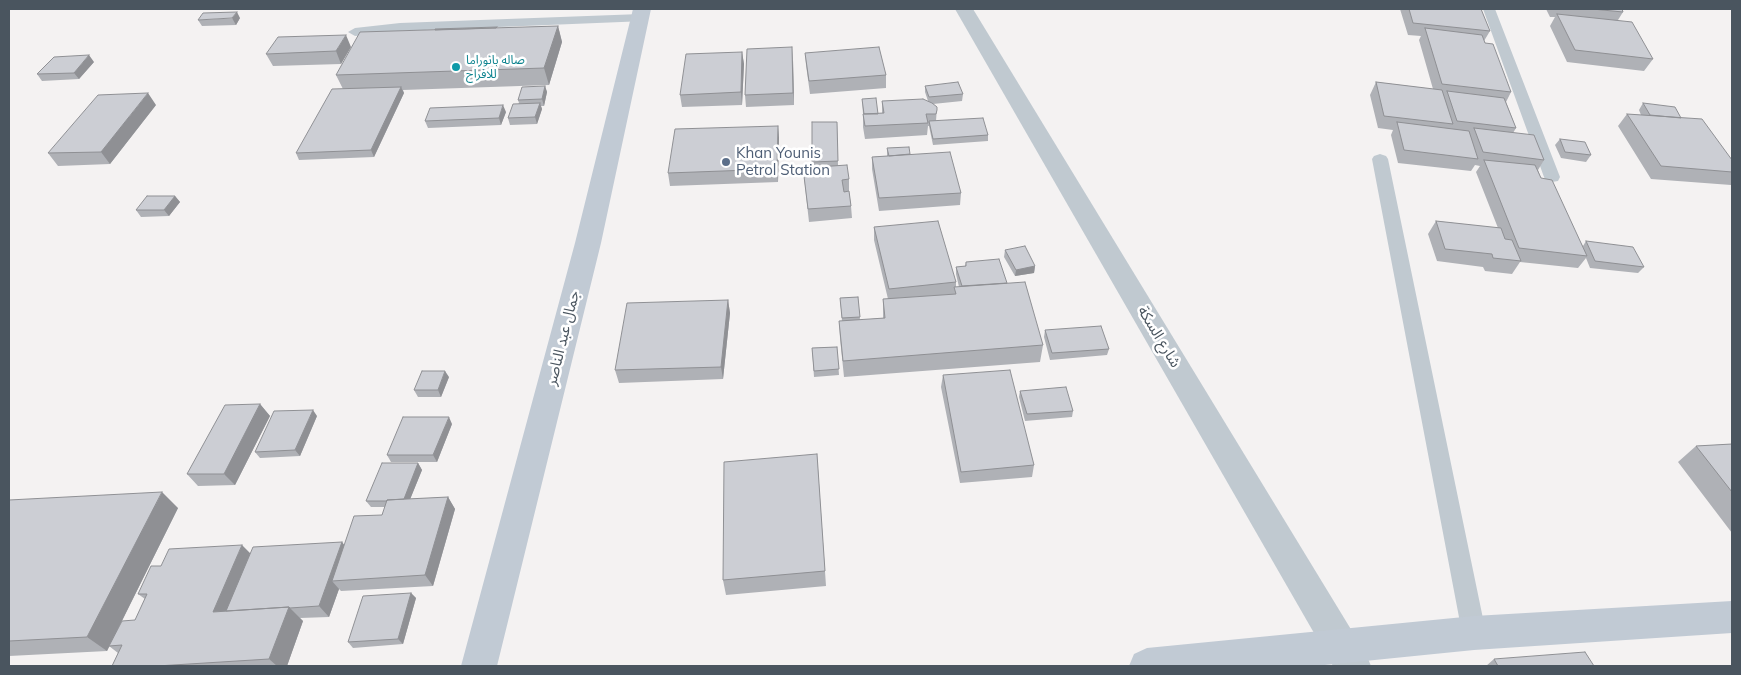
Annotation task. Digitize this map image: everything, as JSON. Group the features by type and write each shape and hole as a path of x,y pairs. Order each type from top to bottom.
{"main road":[{"name":"جمال عبد الناصر","path":"479,666 588,243 642,13"},
{"path":"1146,666 1347,657 1474,633 1732,617"}],"street":[{"name":"شارع السكة","path":"964,9 1347,657"}],"lane":[{"path":"1489,9 1552,177"},
{"path":"355,32 400,27 642,13"},
{"path":"1380,159 1474,633"}],"building":[{"path":"1409,9 1481,9 1490,31 1413,23"},
{"path":"1592,9 1622,9 1623,12"},
{"path":"237,12 232,18 198,20 203,13"},
{"path":"1557,14 1632,22 1653,59 1575,50"},
{"path":"558,26 544,68 336,75 360,32"},
{"path":"496,28 435,30 435,29"},
{"path":"1425,28 1482,35 1485,43 1493,44 1511,92 1442,84"},
{"path":"346,35 336,51 266,54 278,37"},
{"path":"792,47 793,93 745,95 747,49"},
{"path":"879,47 886,75 809,81 805,53"},
{"path":"742,52 741,92 680,95 686,54"},
{"path":"89,55 74,73 37,74 54,57"},
{"path":"958,82 963,94 929,97 925,86"},
{"path":"1376,82 1442,90 1453,124 1384,116"},
{"path":"545,86 542,99 518,100 522,87"},
{"path":"401,87 371,150 296,153 332,89"},
{"path":"1447,91 1504,98 1516,128 1457,121"},
{"path":"148,93 101,152 48,153 98,95"},
{"path":"876,98 878,114 864,114 862,99"},
{"path":"923,99 937,107 936,114 926,114 928,123 865,126 863,114 884,113 882,101"},
{"path":"540,103 535,117 508,118 513,104"},
{"path":"1643,103 1675,107 1681,118 1650,115"},
{"path":"503,105 499,118 425,121 430,108"},
{"path":"1627,114 1702,119 1732,160 1732,172 1661,166"},
{"path":"983,118 988,135 933,139 929,121"},
{"path":"812,122 837,122 838,161 812,162"},
{"path":"1397,122 1469,131 1478,159 1404,150"},
{"name":"Khan Younis Petrol Station","path":"778,126 777,169 668,173 675,129"},
{"path":"1474,128 1534,135 1544,160 1483,152"},
{"path":"1560,139 1585,142 1591,155 1565,152"},
{"path":"909,147 910,154 889,156 887,148"},
{"path":"950,152 961,193 879,198 872,157"},
{"path":"1484,160 1535,165 1541,178 1552,180 1587,256 1519,248"},
{"path":"847,165 849,179 842,180 844,192 849,191 851,206 808,209 803,168"},
{"path":"147,196 175,196 164,210 136,210"},
{"path":"938,221 956,282 889,289 874,227"},
{"path":"1436,221 1501,228 1505,239 1512,240 1521,261 1493,258 1492,254 1445,249"},
{"path":"1586,241 1633,247 1644,267 1595,261"},
{"path":"1025,246 1035,266 1016,270 1005,250"},
{"path":"999,259 1007,283 962,286 956,267 966,266 966,262"},
{"path":"1025,282 1043,345 843,361 839,321 885,318 883,299 956,294 954,287"},
{"path":"858,297 860,317 842,318 840,298"},
{"path":"728,300 721,367 615,370 627,303"},
{"path":"1101,326 1109,349 1052,353 1045,330"},
{"path":"837,347 839,369 814,371 812,348"},
{"path":"1010,370 1034,465 961,472 943,375"},
{"path":"422,371 445,371 438,390 414,390"},
{"path":"1066,387 1073,411 1027,414 1020,391"},
{"path":"260,404 224,474 187,474 225,405"},
{"path":"313,410 295,450 255,452 274,411"},
{"path":"403,417 449,417 433,455 387,455"},
{"path":"1732,444 1732,492 1696,446"},
{"path":"817,454 825,571 723,580 724,462"},
{"path":"382,463 418,463 404,499 366,501"},
{"path":"162,492 87,637 9,641 9,500"},
{"path":"448,497 425,575 332,581 354,516 382,515 387,500"},
{"path":"342,542 319,606 226,611 253,547"},
{"path":"242,545 213,612 289,607 269,659 157,666 112,666 122,645 109,646 122,621 135,620 147,594 138,594 151,566 161,566 169,549"},
{"path":"411,593 398,639 348,642 363,596"},
{"path":"1585,652 1594,666 1498,666 1494,659"}],"place":[{"name":"صاله بانوراما للافراح","path":"456,67"},
{"name":"Khan Younis Petrol Station","path":"726,162"}]}
